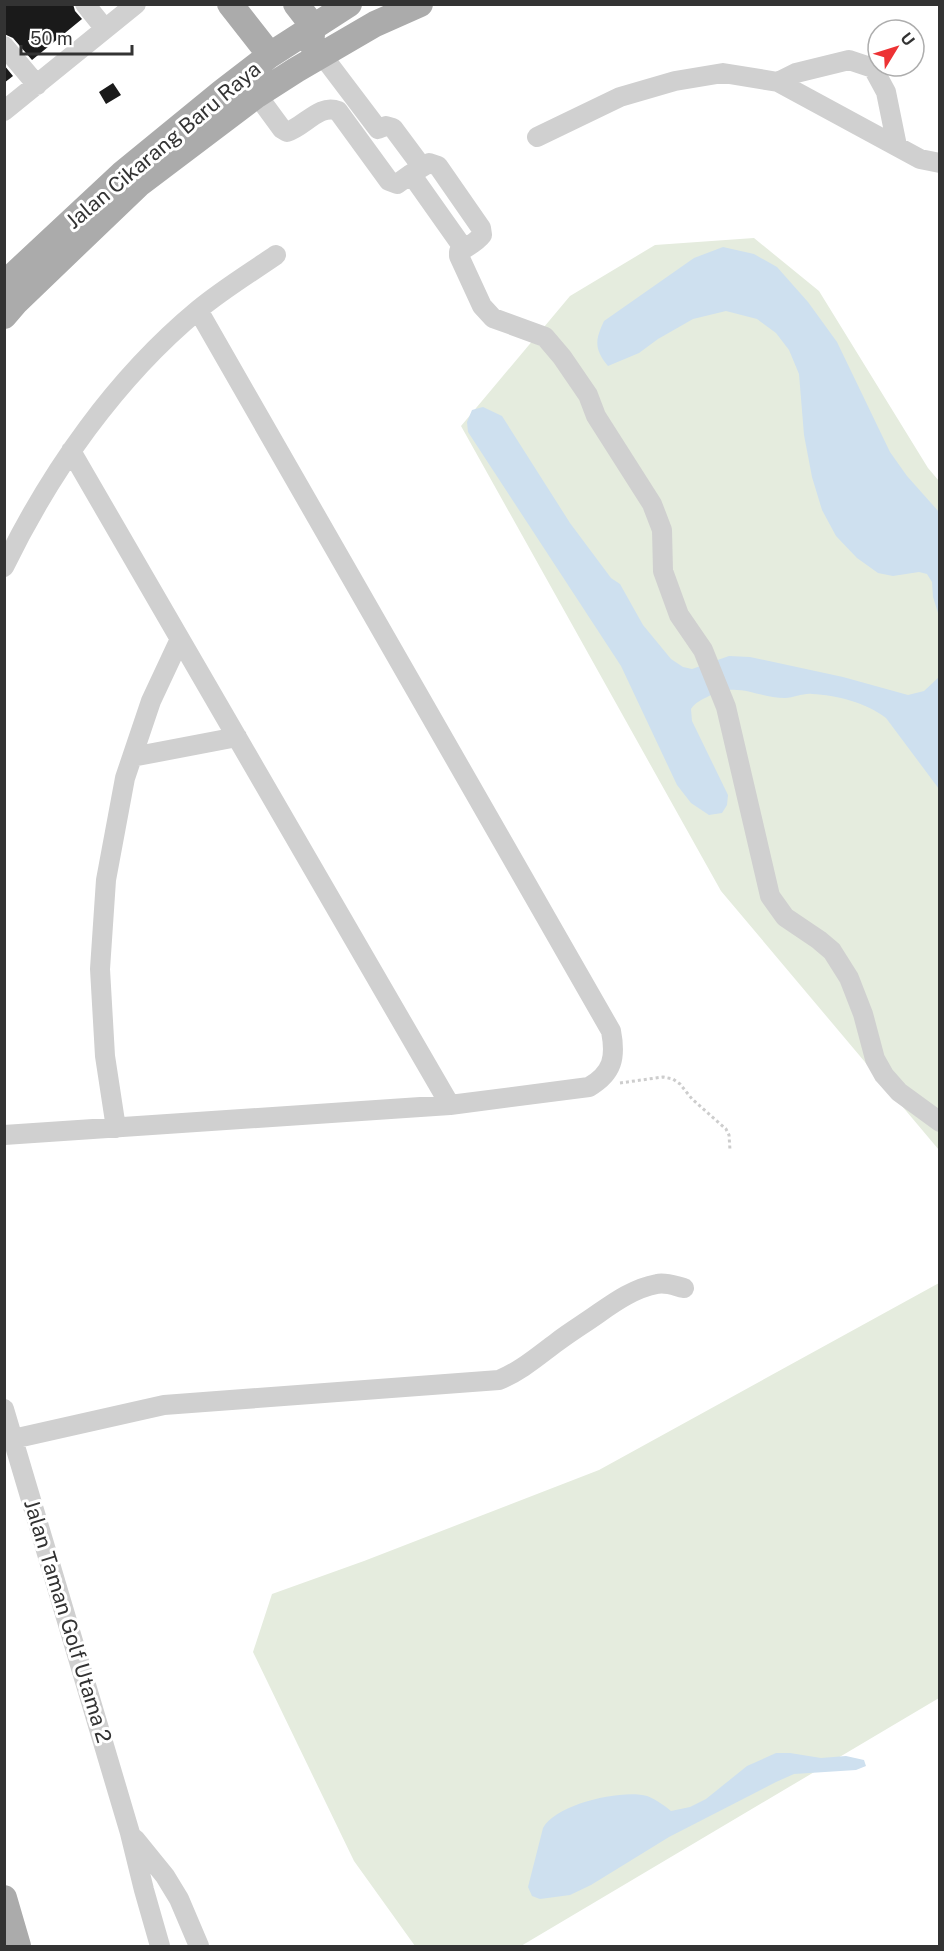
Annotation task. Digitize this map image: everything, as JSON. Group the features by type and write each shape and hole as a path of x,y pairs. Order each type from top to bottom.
{"main road":[{"path":"230,4 270,55"},
{"path":"291,73 310,47 313,26 296,4"},
{"name":"Jalan Cikarang Baru Raya","path":"4,285 123,173 270,55 350,4"},
{"name":"Jalan Cikarang Baru Raya","path":"4,316 138,185 257,95 375,24 420,4"},
{"path":"4,1898 18,1947"}],"street":[{"path":"4,111 37,85 95,16 136,4"},
{"path":"4,46 37,85"},
{"path":"322,55 378,129"},
{"path":"778,82 796,73 849,60 873,68 886,92 897,146"},
{"path":"537,136 620,97 675,81 723,73 778,82 920,159 939,163"},
{"path":"257,95 282,129 287,132 325,110 338,111 389,181 397,184 429,163 438,166 481,228 482,235 479,239 459,252 459,256 482,306 493,318 545,337 588,395 596,416 652,504 663,530 663,571 679,615 703,650 726,707 770,896 785,917 832,951 849,978 863,1014 875,1059 884,1075 899,1092 939,1122"},
{"path":"361,141 378,129 386,126 393,128 417,171"},
{"path":"4,567 71,451 138,367 198,310 276,255"},
{"path":"4,1135 450,1105 589,1087 602,1080 610,1067 614,1047 611,1031 198,310"},
{"path":"71,451 450,1105"},
{"path":"116,1128 105,1056 100,969 106,880 125,778 151,700 180,639"},
{"path":"132,757 237,737"},
{"path":"14,1439 164,1405 499,1380 520,1370 569,1333 637,1290 658,1284 684,1288"},
{"name":"Jalan Taman Golf Utama 2","path":"4,1409 130,1833 160,1947"},
{"name":"Jalan Taman Golf Utama 2","path":"130,1833 165,1876 179,1899 199,1947"}],"path":[{"path":"589,1087 663,1077 674,1079 726,1130 729,1135 730,1150"}],"shaded area":[{"path":"754,238 819,291 928,468 939,481 939,1150 721,891 461,426 570,296 655,245"},
{"path":"939,1283 939,1698 521,1946 415,1946 354,1861 253,1652 272,1594 599,1470"}],"water":[{"path":"723,247 754,254 777,267 808,302 837,342 890,452 907,476 939,512 939,616 933,597 932,582 927,574 919,572 893,576 878,573 857,558 836,536 822,510 812,477 804,435 799,374 789,350 776,333 757,319 726,311 693,319 639,353 608,366 600,354 597,344 604,321 694,258"},
{"path":"483,407 502,416 570,523 611,578 620,584 643,625 671,659 683,667 692,669 729,656 750,657 843,677 908,695 924,691 939,677 939,789 886,718 870,708 841,698 821,695 809,694 785,698 729,690 709,696 691,709 692,721 728,795 727,805 722,813 709,815 691,803 677,785 621,666 468,432 467,422 472,410"},
{"path":"776,1753 821,1758 846,1756 864,1760 866,1766 856,1770 794,1774 669,1837 591,1885 570,1895 540,1899 532,1896 528,1887 543,1828 550,1819 561,1812 590,1800 636,1794 647,1796 671,1811 690,1807 706,1799 747,1766"}],"building":[{"path":"4,4 73,4 75,11 82,19 32,60 13,38 4,34"},
{"path":"4,65 13,76 4,83"},
{"path":"113,83 121,95 106,104 99,92"}]}
